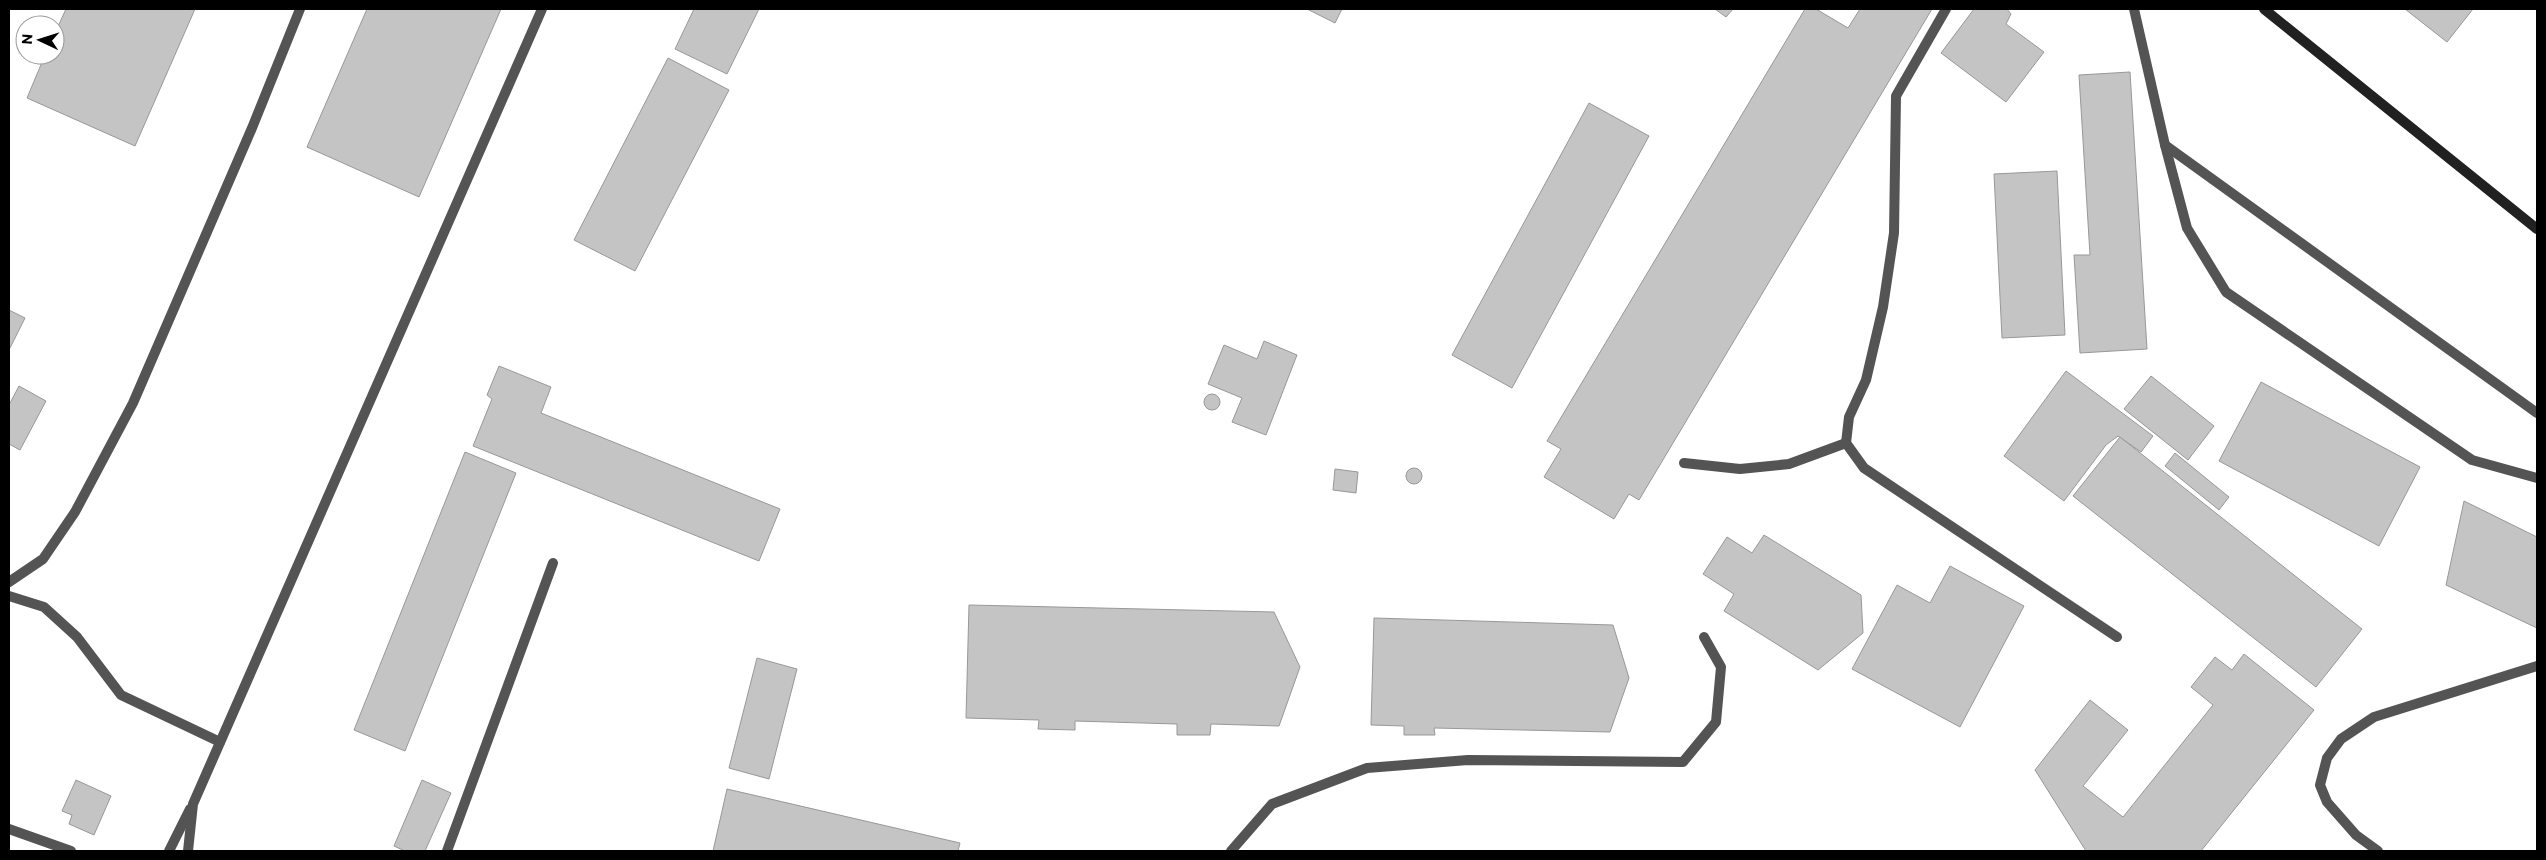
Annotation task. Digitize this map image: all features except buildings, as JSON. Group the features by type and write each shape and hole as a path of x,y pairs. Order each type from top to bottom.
{"main road":[{"path":"2264,9 2537,229"}],"street":[{"path":"9,582 43,560 75,512 133,403 252,128 300,9"},
{"path":"169,851 193,804 542,9"},
{"path":"1946,9 1896,96 1894,233 1883,307 1866,380 1849,417 1846,443 1864,468 2117,637"},
{"path":"2134,9 2165,145 2187,228 2226,292 2472,460 2537,478"},
{"path":"2165,145 2537,413"},
{"path":"1684,463 1740,468 1789,464 1846,443"},
{"path":"447,851 553,563"},
{"path":"9,596 44,607 76,637 121,695 220,742"},
{"path":"1231,851 1272,804 1367,768 1468,760 1683,762 1716,722 1721,667 1704,637"},
{"path":"2378,851 2356,835 2327,802 2320,785 2327,758 2341,739 2374,716 2537,666"},
{"path":"188,851 193,804"},
{"path":"9,829 70,851"}]}
